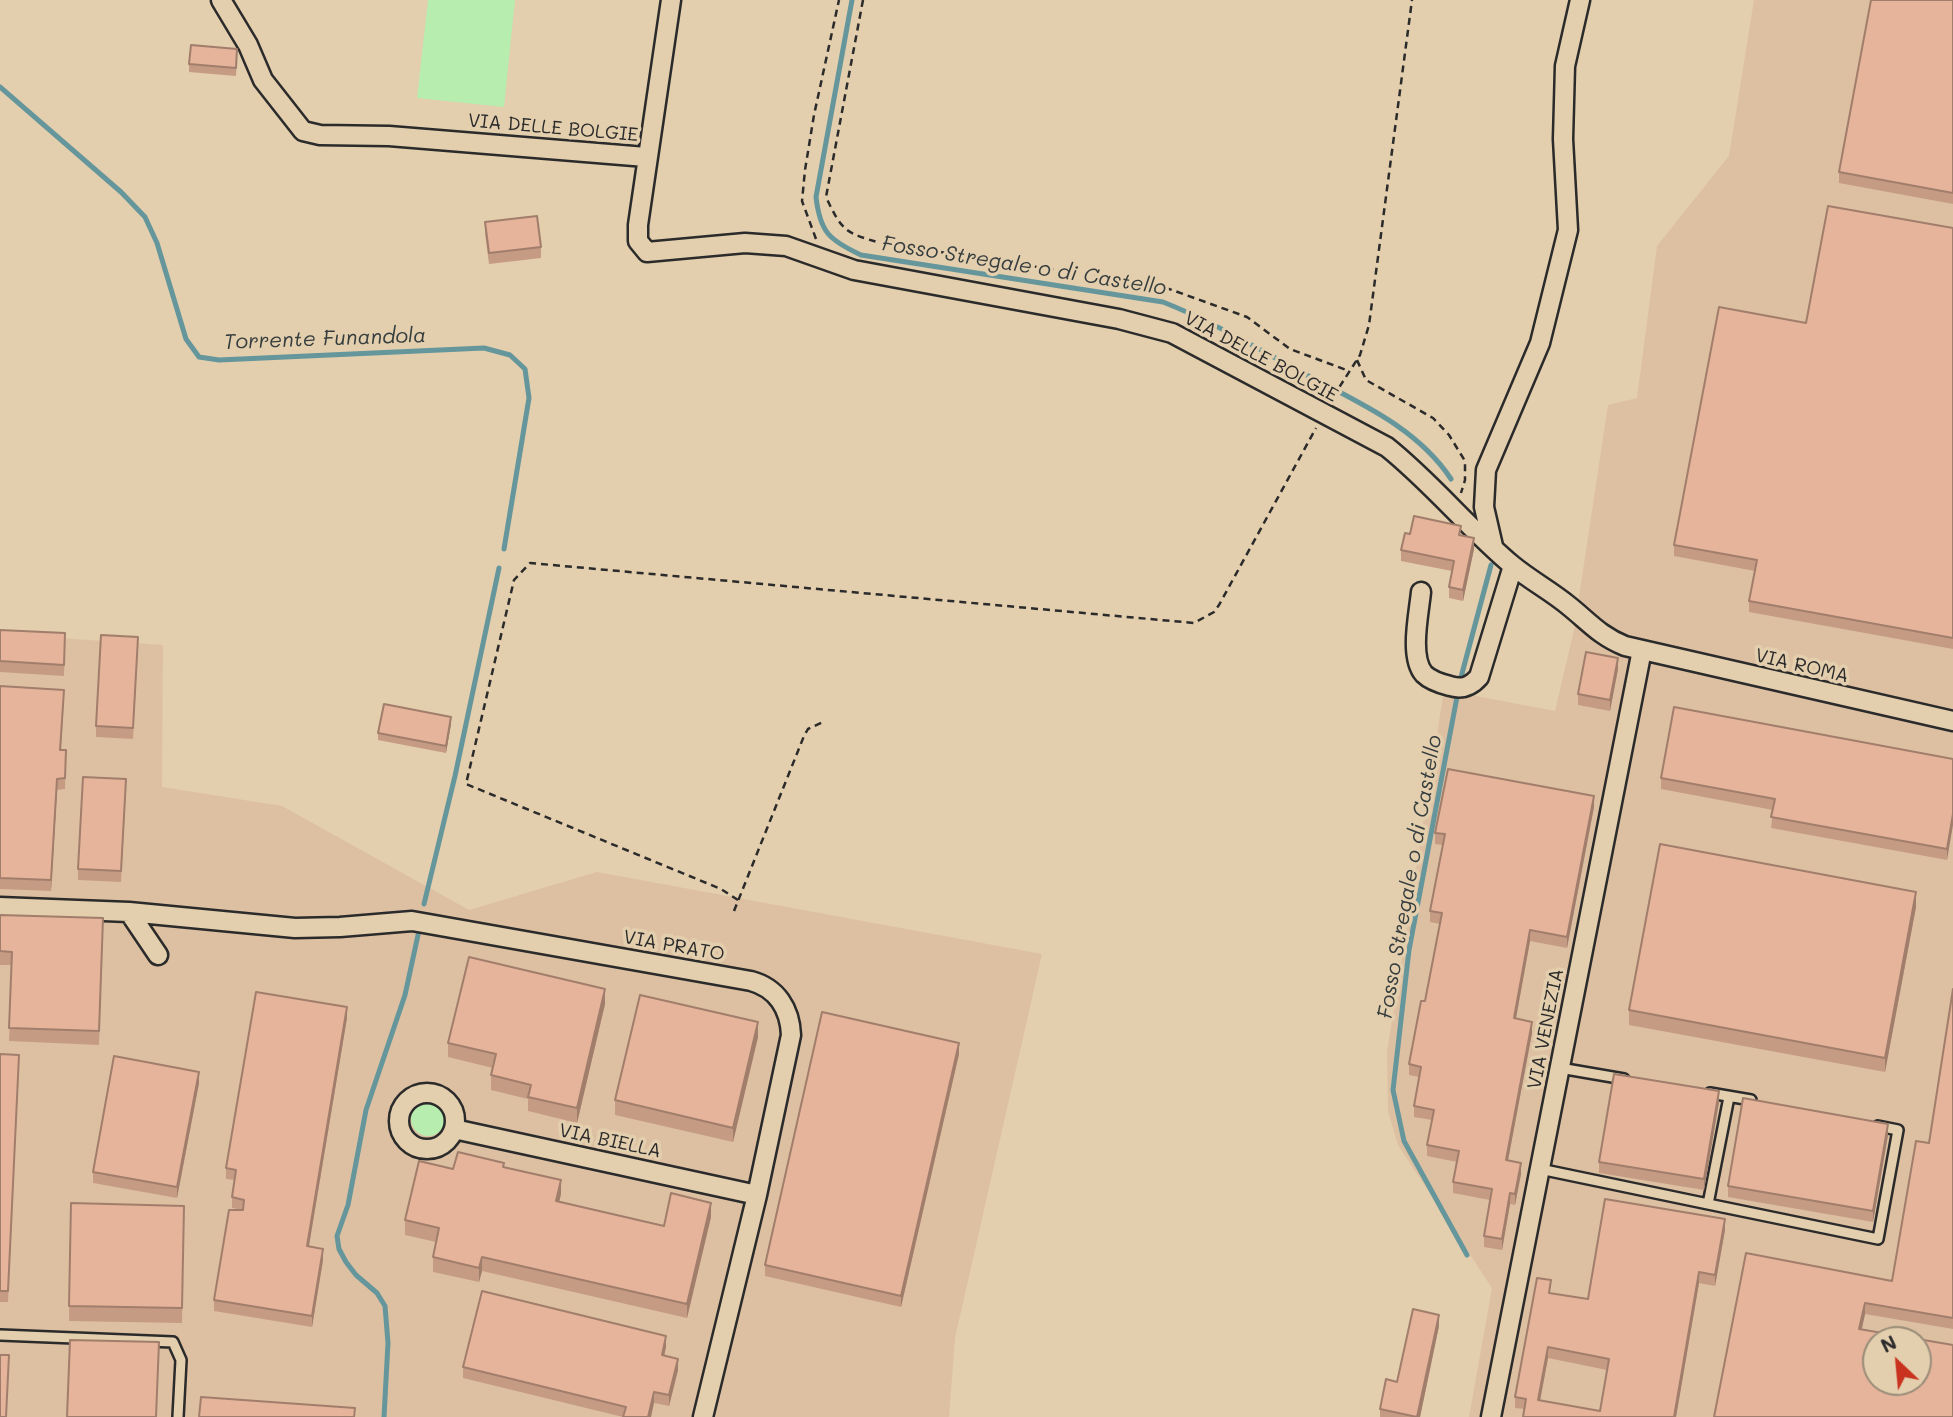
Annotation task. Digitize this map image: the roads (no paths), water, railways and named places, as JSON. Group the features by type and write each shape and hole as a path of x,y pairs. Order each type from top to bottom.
{"street":[{"name":"VIA DELLE BOLGIE","path":"221,0 248,45 264,80 303,131 320,135 389,136 646,158 638,241 648,252 745,243 786,246 867,273 1119,318 1172,333 1326,410 1387,447 1513,566"},
{"path":"646,158 671,0"},
{"path":"1493,547 1484,507 1486,470 1540,343 1568,230 1563,139 1565,66 1580,0"},
{"path":"1421,592 1416,649 1421,668 1430,678 1464,688 1474,682 1484,664 1513,566"},
{"name":"VIA ROMA","path":"1513,566 1569,606 1599,633 1625,646 1953,721"},
{"name":"VIA VENEZIA","path":"1491,1417 1642,650"},
{"name":"VIA PRATO","path":"0,907 129,912 295,928 412,920 760,983 770,989 780,999 790,1024 791,1035 757,1195 703,1417"},
{"path":"129,912 158,955"},
{"name":"VIA BIELLA","path":"454,1129 757,1195"}],"lane":[{"path":"1560,1068 1633,1080"},
{"path":"1695,1091 1764,1102"},
{"path":"1708,1204 1729,1097"},
{"path":"1540,1169 1878,1239 1898,1130 1873,1125"},
{"path":"0,1335 173,1342 181,1360 178,1417"}],"waterway":[{"name":"Fosso Stregale o di Castello","path":"852,0 816,197 824,227 841,245 861,255 1163,302 1233,335 1383,416 1420,444 1437,460 1451,479"},
{"name":"Torrente Funandola","path":"0,87 121,192 145,217 157,243 186,339 199,357 219,360 484,348 510,355 525,369 529,398 504,549"},
{"name":"Fosso Stregale o di Castello","path":"1460,681 1491,565"},
{"name":"Torrente Funandola","path":"424,904 455,776 499,568"},
{"name":"Fosso Stregale o di Castello","path":"1457,697 1409,950 1393,1090 1404,1141 1467,1255"},
{"name":"Torrente Funandola","path":"384,1417 388,1343 385,1306 377,1293 356,1275 346,1262 339,1249 337,1236 348,1205 366,1110 405,995 418,935"}]}
